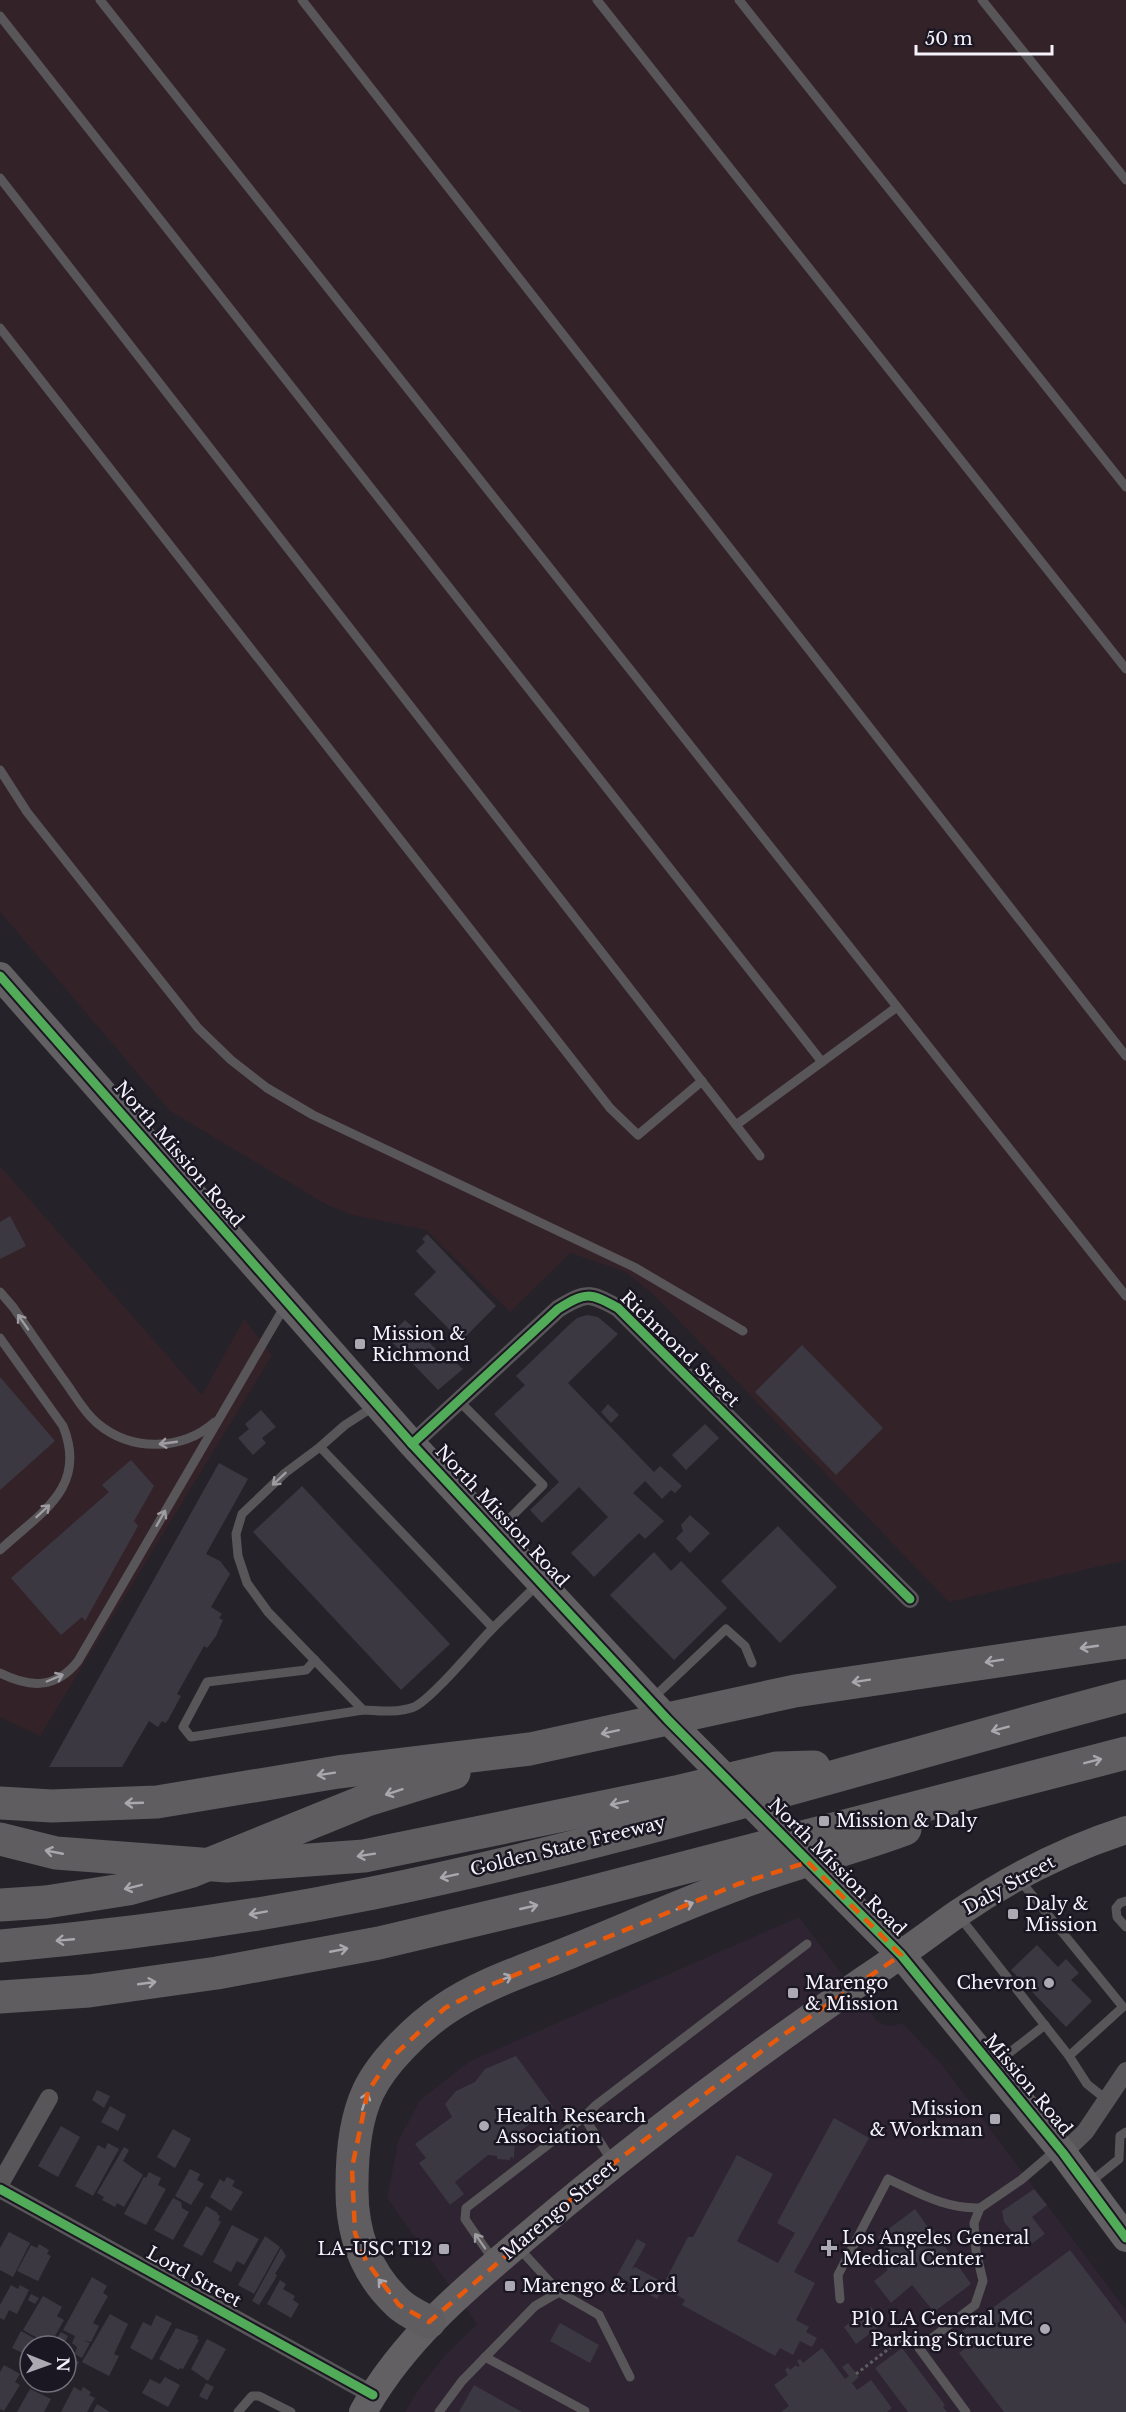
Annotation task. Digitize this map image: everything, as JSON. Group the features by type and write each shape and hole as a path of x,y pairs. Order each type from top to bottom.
{"highway":[{"path":"0,1905 46,1902 128,1889 192,1871 367,1800 659,1711 1126,1642"},
{"name":"Golden State Freeway","path":"0,1946 155,1929 373,1893 493,1866 683,1803 787,1777 867,1766 1126,1695"},
{"path":"0,1803 52,1806 158,1802 338,1772 530,1749"},
{"path":"0,2010 89,1991 217,1973 379,1943 560,1900 736,1869 849,1837 1059,1770 1126,1753"},
{"path":"0,1839 56,1853 110,1859 227,1866 364,1856 683,1803"},
{"path":"429,2322 399,2305 380,2283 366,2261 355,2233 351,2203 357,2128 369,2091 390,2059 445,2008 736,1869"},
{"path":"0,1997 89,1991"}],"main road":[{"name":"North Mission Road","path":"0,976 412,1444 659,1711 901,1955"},
{"name":"Daly Street","path":"901,1955 957,1914 1035,1868 1126,1830"},
{"name":"Mission Road","path":"901,1955 1087,2185 1123,2226"},
{"name":"Marengo Street","path":"368,2403 429,2322 495,2263 614,2163 783,2035 901,1955"}],"street":[{"name":"Richmond Street","path":"412,1444 558,1309 579,1296 597,1296 618,1308 910,1599"},
{"path":"1061,2150 1085,2132 1126,2071"},
{"path":"0,2184 49,2098"},
{"name":"Lord Street","path":"0,2189 368,2403"}],"lane":[{"path":"100,0 1126,1296"},
{"path":"302,0 1126,1056"},
{"path":"597,0 1126,669"},
{"path":"739,0 1126,487"},
{"path":"982,0 1126,180"},
{"path":"0,16 822,1062"},
{"path":"0,178 760,1156"},
{"path":"0,328 610,1108 638,1135 702,1081"},
{"path":"0,770 27,812 198,1028 231,1060 267,1088 313,1115 634,1267 743,1330"},
{"path":"736,1125 897,1007"},
{"path":"0,1292 88,1414 112,1434 142,1444 163,1444 193,1436 219,1418"},
{"path":"0,1673 21,1682 40,1683 59,1678 74,1666 287,1302"},
{"path":"0,1338 63,1426 69,1442 71,1466 60,1495 0,1550"},
{"path":"459,1401 543,1485 495,1533"},
{"path":"363,1710 268,1612 247,1583 238,1556 236,1534 242,1514 285,1473 345,1425 378,1404"},
{"path":"320,1447 493,1628"},
{"path":"315,1660 306,1670 207,1682 183,1727 191,1737 363,1710 400,1710 415,1707 430,1695 493,1628 541,1582"},
{"path":"659,1711 726,1629 745,1646 752,1663"},
{"path":"1018,1878 1123,2007 1069,2055"},
{"path":"1126,1901 1120,1903 1116,1908 1117,1917 1126,1927"},
{"path":"957,1914 1069,2055 1087,2084 1107,2100"},
{"path":"495,2263 465,2218 466,2208 584,2117 596,2105 807,1944"},
{"path":"991,2067 1045,2025"},
{"path":"584,2117 614,2163"},
{"path":"1087,2185 1119,2159 1123,2134"},
{"path":"840,2299 838,2276 888,2179 960,2209 980,2208 1061,2150"},
{"path":"1119,2159 1126,2168"},
{"path":"966,2412 919,2348 975,2305 983,2281 976,2251 974,2223 980,2208"},
{"path":"517,2245 559,2292 599,2315 630,2377"},
{"path":"439,2412 462,2381 535,2306 559,2292"},
{"path":"485,2357 585,2411"},
{"path":"238,2412 252,2396 271,2401 291,2412"}],"path":[{"path":"856,2374 899,2341 903,2341 909,2349"}],"highlighted area":[{"path":"808,1862 901,1955 783,2035 614,2163 429,2322 399,2305 366,2261 355,2233 352,2168 368,2091 390,2059 445,2008 488,1986 738,1884"}],"shaded area":[{"path":"0,0 1126,0 1126,1560 949,1602 656,1297 626,1272 570,1253 510,1312 426,1230 353,1215 327,1205 170,1111 0,912"},
{"path":"0,1166 202,1395 244,1319 272,1355 40,1736 0,1717"},
{"name":"Los Angeles General Medical Center","path":"799,1917 877,2021 893,2026 902,2023 940,2062 1126,2310 1126,2412 405,2412 416,2393 445,2355 477,2324 387,2198 398,2141 420,2100 470,2061"}],"building":[{"path":"10,1216 26,1246 0,1259 0,1222"},
{"path":"427,1234 496,1306 461,1341 414,1294 436,1272 416,1251 425,1242 422,1239"},
{"path":"587,1315 598,1317 618,1334 568,1383 654,1472 660,1466 682,1486 675,1493 671,1490 662,1499 645,1481 633,1493 664,1521 645,1539 639,1533 594,1577 571,1553 608,1517 579,1487 542,1523 530,1510 559,1482 494,1414 525,1385 516,1376 577,1318"},
{"path":"405,1320 436,1349 427,1357 432,1362 443,1351 463,1369 438,1390 390,1340"},
{"path":"802,1345 883,1428 836,1475 755,1392"},
{"path":"0,1377 55,1441 0,1490"},
{"path":"608,1404 619,1415 611,1423 601,1412"},
{"path":"261,1410 276,1427 262,1438 266,1443 253,1455 238,1438 249,1429 245,1424"},
{"path":"705,1424 719,1438 686,1470 672,1455"},
{"path":"131,1460 154,1486 134,1521 138,1526 85,1621 82,1617 61,1635 11,1578 109,1492 102,1485"},
{"path":"219,1463 248,1479 206,1554 220,1561 230,1574 211,1607 222,1614 219,1618 223,1620 216,1636 207,1648 204,1646 177,1694 181,1696 168,1720 165,1723 162,1721 158,1727 149,1721 122,1767 49,1767"},
{"path":"302,1486 450,1644 401,1690 253,1532"},
{"path":"690,1515 710,1533 690,1553 676,1538 683,1531 681,1525"},
{"path":"778,1526 837,1587 780,1643 721,1581"},
{"path":"654,1552 671,1571 681,1561 727,1608 674,1660 610,1595"},
{"path":"1037,1945 1058,1967 1066,1959 1079,1973 1071,1980 1092,2001 1066,2027 1011,1970"},
{"name":"Health Research Association","path":"516,2056 553,2107 515,2135 514,2158 497,2159 497,2156 488,2155 455,2182 464,2194 450,2205 419,2163 426,2158 415,2144 452,2117 445,2104 456,2091 475,2082 485,2069"},
{"path":"97,2090 110,2096 104,2108 92,2100"},
{"path":"110,2106 126,2115 118,2131 101,2122"},
{"path":"834,2118 869,2138 794,2272 815,2283 796,2320 809,2327 806,2332 817,2338 812,2347 800,2341 793,2355 780,2348 775,2356 682,2305 685,2300 663,2287 657,2299 617,2275 637,2239 646,2244 632,2269 635,2267 664,2283 688,2237 693,2237 737,2155 773,2174 737,2241 778,2263 795,2233 777,2223"},
{"path":"61,2126 80,2137 58,2177 38,2166"},
{"path":"173,2129 191,2139 175,2168 157,2157"},
{"path":"108,2143 119,2149 93,2196 75,2186 98,2145 105,2149"},
{"path":"124,2147 129,2150 123,2161 143,2175 124,2207 117,2203 115,2207 102,2200 104,2197 97,2193"},
{"path":"190,2169 200,2174 197,2180 204,2184 191,2205 175,2196"},
{"path":"149,2172 161,2178 158,2185 166,2189 146,2225 124,2214"},
{"path":"227,2177 235,2181 232,2186 243,2192 231,2211 210,2197 220,2179 224,2182"},
{"path":"1034,2189 1047,2205 1032,2217 1045,2234 1026,2248 1004,2222 1002,2211"},
{"path":"173,2198 181,2202 182,2208 189,2212 173,2240 154,2230"},
{"path":"206,2206 218,2213 220,2216 218,2220 221,2222 202,2256 183,2246"},
{"path":"915,2209 930,2230 932,2228 971,2284 934,2312 912,2285 891,2303 874,2281 888,2270 881,2261 890,2254 878,2237"},
{"path":"232,2225 259,2239 244,2265 237,2261 231,2272 213,2262"},
{"path":"9,2232 30,2243 13,2277 0,2270 0,2248"},
{"path":"265,2236 280,2247 254,2294 238,2285"},
{"path":"39,2244 49,2250 47,2254 51,2256 38,2281 17,2271 31,2245 37,2248"},
{"path":"281,2248 286,2256 259,2305 252,2301"},
{"name":"P10 LA General MC Parking Structure","path":"1070,2250 1126,2324 1126,2412 1004,2412 959,2353 968,2346 959,2333"},
{"path":"92,2277 107,2286 103,2293 108,2296 93,2323 99,2326 91,2342 83,2340 90,2343 82,2358 78,2356 78,2334 71,2334 63,2330"},
{"path":"280,2280 286,2284 283,2289 295,2296 293,2300 299,2304 291,2318 267,2304"},
{"path":"11,2285 18,2289 20,2285 29,2290 17,2314 9,2310 4,2320 0,2318 0,2305"},
{"path":"31,2294 39,2298 35,2304 28,2300"},
{"path":"43,2296 62,2307 57,2316 64,2320 56,2334 30,2334 23,2330"},
{"path":"871,2307 884,2323 856,2344 844,2327"},
{"path":"110,2314 128,2324 114,2354 119,2356 109,2376 82,2362"},
{"path":"156,2315 172,2323 152,2360 130,2348 143,2322 151,2326"},
{"path":"560,2323 599,2345 590,2363 550,2341"},
{"path":"176,2328 198,2336 199,2340 183,2369 179,2370 159,2359"},
{"path":"18,2337 18,2351 12,2348"},
{"path":"207,2339 226,2349 208,2381 191,2369"},
{"path":"822,2348 845,2379 849,2376 842,2367 848,2363 859,2377 852,2383 857,2390 871,2380 892,2408 887,2412 781,2412 789,2406 774,2385 788,2375 785,2370 788,2367 790,2370 796,2365 800,2366 797,2361 800,2359 803,2363"},
{"path":"902,2348 945,2405 943,2407 947,2412 908,2412 875,2368"},
{"path":"4,2365 18,2373 15,2382 18,2384 18,2388 4,2411 0,2409 0,2372"},
{"path":"165,2377 180,2385 168,2407 142,2393 150,2379 160,2384"},
{"path":"206,2383 214,2387 207,2400 199,2396"},
{"path":"474,2385 522,2412 459,2412"},
{"path":"83,2387 91,2392 89,2395 95,2398 87,2412 61,2412 70,2394 78,2394 78,2389 81,2391"},
{"path":"27,2394 40,2394 51,2399 44,2412 17,2412"},
{"path":"97,2404 110,2412 93,2412"}],"cycle path":[{"path":"0,976 412,1444 668,1720 901,1955 1063,2153 1126,2238"},
{"path":"412,1444 558,1309 575,1299 594,1297 618,1308 910,1599"},
{"path":"0,2189 373,2395"}],"place":[{"name":"Mission & Richmond","path":"360,1344"},
{"name":"Mission & Daly","path":"824,1821"},
{"name":"Daly & Mission","path":"1013,1914"},
{"name":"Chevron","path":"1049,1983"},
{"name":"Marengo & Mission","path":"793,1993"},
{"name":"Mission & Workman","path":"995,2119"},
{"name":"Health Research Association","path":"484,2126"},
{"name":"Los Angeles General Medical Center","path":"829,2248"},
{"name":"LA-USC T12","path":"444,2249"},
{"name":"Marengo & Lord","path":"510,2286"},
{"name":"P10 LA General MC Parking Structure","path":"1045,2329"}]}
